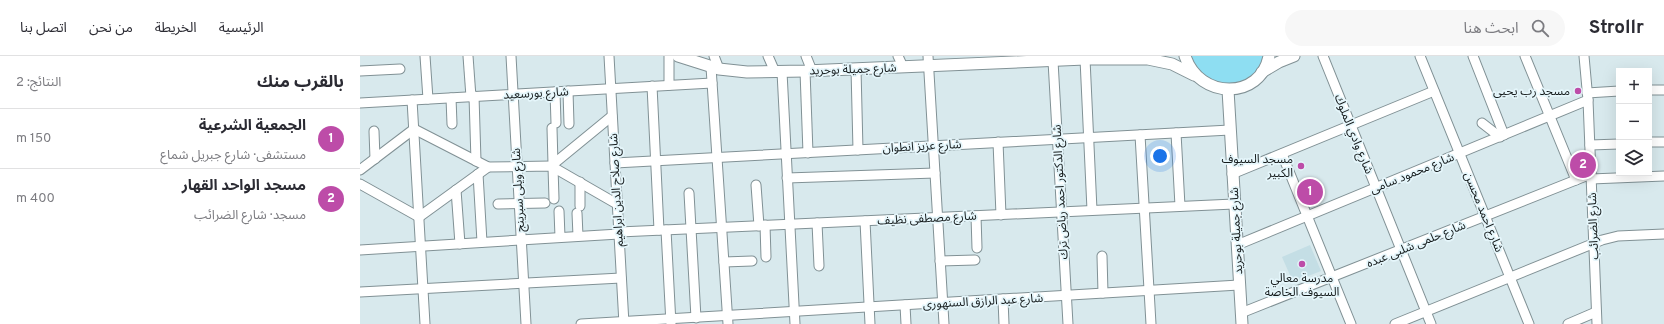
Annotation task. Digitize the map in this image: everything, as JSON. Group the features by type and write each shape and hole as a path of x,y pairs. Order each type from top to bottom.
{"main road":[{"name":"شارع جميلة بوحريد","path":"678,56 747,72 902,67 929,61 1161,59 1194,75 1204,83 1215,88 1228,90 1241,319"},
{"path":"1185,56 1194,75"},
{"path":"1262,73 1269,56"},
{"path":"1228,90 1247,85 1279,62 1294,56"}],"street":[{"path":"425,56 428,99"},
{"path":"468,56 476,161"},
{"name":"شارع ويلى سبرينج","path":"511,56 526,324"},
{"name":"شارع صلاح الدين ابراهيم","path":"609,56 624,323"},
{"path":"669,56 670,86"},
{"path":"768,56 778,72 788,178 795,324"},
{"path":"806,56 808,71 808,152"},
{"path":"898,56 902,67"},
{"name":"شارع وادي الملوك","path":"1323,56 1431,324"},
{"name":"شارع احمد محسن","path":"1420,56 1529,324"},
{"path":"1473,56 1502,136"},
{"path":"1525,56 1576,180"},
{"name":"شارع الضرائب","path":"1584,56 1588,97 1597,324"},
{"name":"شارع الدكتور احمد رياض ترك","path":"1055,59 1057,139 1068,324"},
{"path":"1085,59 1092,210"},
{"path":"929,61 944,324"},
{"path":"715,64 712,83 727,320"},
{"path":"360,71 400,69"},
{"path":"856,69 858,150"},
{"name":"شارع بورسعيد","path":"360,103 712,83"},
{"path":"652,86 656,161 671,322"},
{"path":"1652,90 1664,90"},
{"path":"568,91 570,124"},
{"path":"1232,174 1434,91"},
{"path":"554,199 552,166 555,92"},
{"path":"1588,97 1616,92"},
{"name":"شارع محمود سامى","path":"1237,245 1550,117 1588,97"},
{"path":"451,98 452,124"},
{"path":"412,100 425,324"},
{"path":"552,166 612,116"},
{"path":"1482,123 1502,136"},
{"path":"414,129 488,167 552,166 617,204"},
{"path":"360,170 414,129"},
{"name":"شارع عزيز انطوان","path":"615,163 1230,130"},
{"path":"374,131 375,159"},
{"path":"1176,133 1180,206"},
{"path":"1140,135 1151,324"},
{"path":"998,142 1001,215"},
{"path":"1652,142 1664,142"},
{"path":"1590,145 1616,144"},
{"path":"1282,154 1351,324"},
{"path":"419,217 488,167"},
{"path":"788,178 935,173"},
{"path":"478,174 482,242"},
{"name":"شارع حلمى شلبى عبده","path":"1241,319 1332,277 1576,180 1591,177 1664,176"},
{"path":"578,236 580,182"},
{"path":"360,184 419,217"},
{"path":"756,184 766,257"},
{"path":"456,190 460,244"},
{"path":"689,193 696,318"},
{"path":"498,204 545,203"},
{"name":"شارع مصطفى نظيف","path":"360,250 662,230 1234,204"},
{"path":"559,211 560,237"},
{"path":"976,216 977,248"},
{"path":"865,221 870,324"},
{"path":"817,223 819,266"},
{"path":"1395,324 1594,243 1618,236 1664,234"},
{"path":"1102,256 1103,293"},
{"path":"940,261 975,260"},
{"path":"724,262 752,261"},
{"path":"360,292 621,278"},
{"name":"شارع عبد الرازق السنهورى","path":"581,324 671,322 696,318 727,320 795,312 1239,285"},
{"path":"1003,300 1004,324"},
{"path":"905,305 906,324"},
{"path":"1568,324 1596,312"}],"shaded area":[{"path":"1189,56 1264,56 1262,63 1255,74 1245,81 1233,85 1220,85 1197,73"},
{"name":"مدرسة معالي السيوف الخاصة","path":"1310,245 1321,271 1293,282 1282,257"}],"place":[{"name":"مسجد رب يحيى","path":"1578,91"},
{"name":"مسجد الواحد القهار","path":"1583,165"},
{"name":"مسجد السيوف الكبير","path":"1301,166"},
{"name":"الجمعية الشرعية","path":"1310,192"},
{"name":"مدرسة معالي السيوف الخاصة","path":"1302,264"}]}
